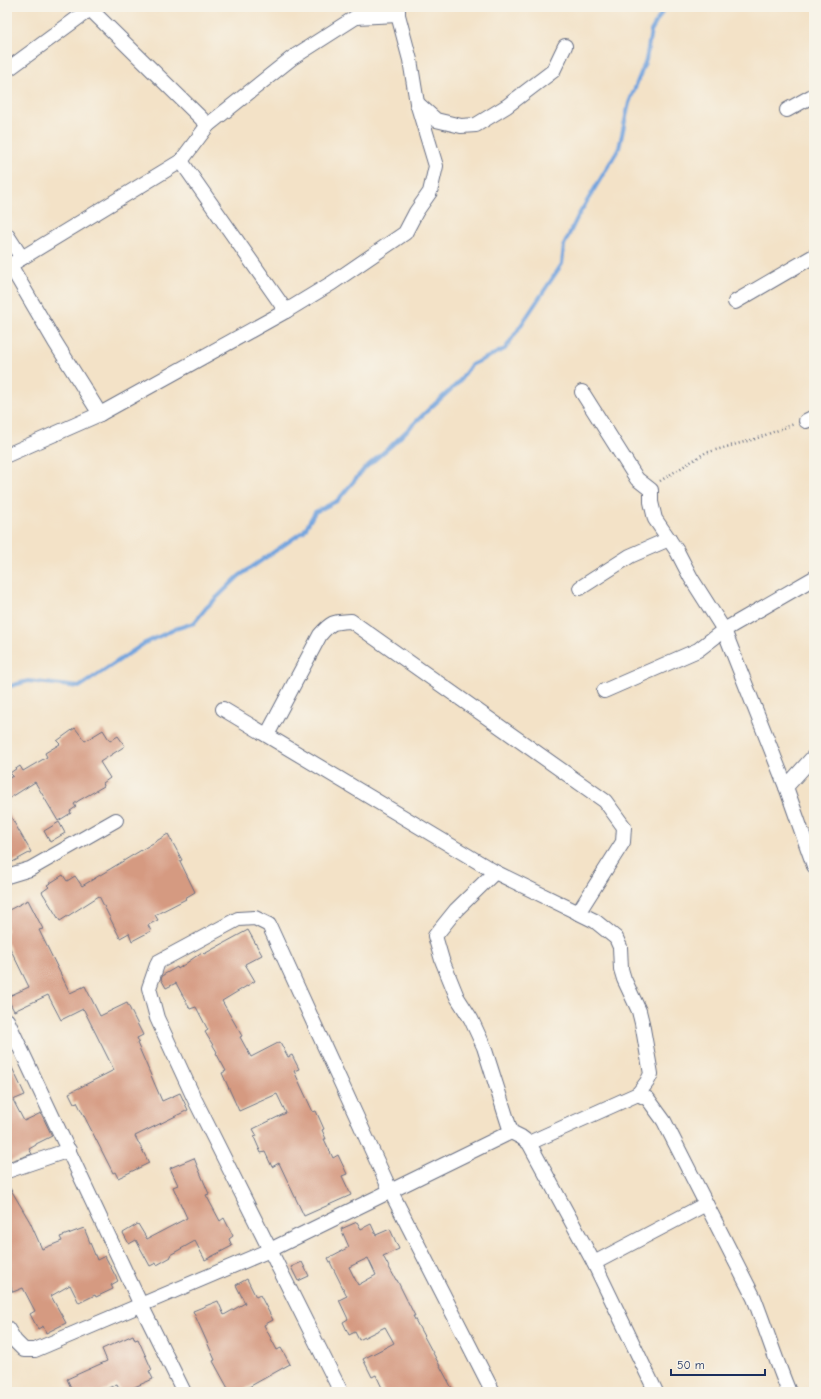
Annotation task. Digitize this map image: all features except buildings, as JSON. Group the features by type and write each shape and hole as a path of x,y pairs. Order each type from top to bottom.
{"street":[{"path":"13,263 181,161 208,125 292,58 356,17 366,7"},
{"path":"7,70 89,8 208,125"},
{"path":"7,456 100,414 286,312 405,234 416,212 430,192 436,166 417,103 410,60 398,11 356,17"},
{"path":"417,103 436,120 461,126 476,124 507,106 553,71 565,46"},
{"path":"787,110 814,95"},
{"path":"181,161 286,312"},
{"path":"7,235 13,263 55,342 100,414"},
{"path":"735,302 814,256"},
{"path":"582,392 637,479 651,490 651,502 655,519 669,539 691,578 724,630 786,787 814,866"},
{"path":"580,588 630,556 669,539"},
{"path":"604,691 698,650 724,630 814,578"},
{"path":"267,735 320,635 334,622 351,621 605,801 624,827 623,842 578,913"},
{"path":"223,709 494,872 595,921 616,938 620,947 624,979 639,1011 642,1023 650,1074 647,1082 638,1094 529,1143"},
{"path":"786,787 814,756"},
{"path":"7,876 30,869 116,820"},
{"path":"494,872 456,910 435,936 442,960 457,997 470,1018 484,1047 511,1132 529,1143 594,1263 656,1392"},
{"path":"341,1392 194,1098 157,1018 148,988 158,962 238,919 255,918 269,925 391,1192 493,1392"},
{"path":"7,1020 10,1034 69,1150 140,1305 184,1392"},
{"path":"638,1094 648,1099 664,1121 754,1298 764,1323 774,1356 789,1392"},
{"path":"7,1328 15,1341 24,1350 35,1350 270,1250 511,1132"},
{"path":"7,1171 69,1150"},
{"path":"594,1263 706,1204"}],"path":[{"path":"651,490 663,479 705,453 755,439 810,419"}],"waterway":[{"path":"7,687 28,681 79,687 145,643 175,629 194,623 206,608 239,576 304,531 315,512 337,501 364,469 458,383 471,365 505,349 562,264 564,245 578,216 619,148 629,103 646,60 651,31 665,7"}]}
